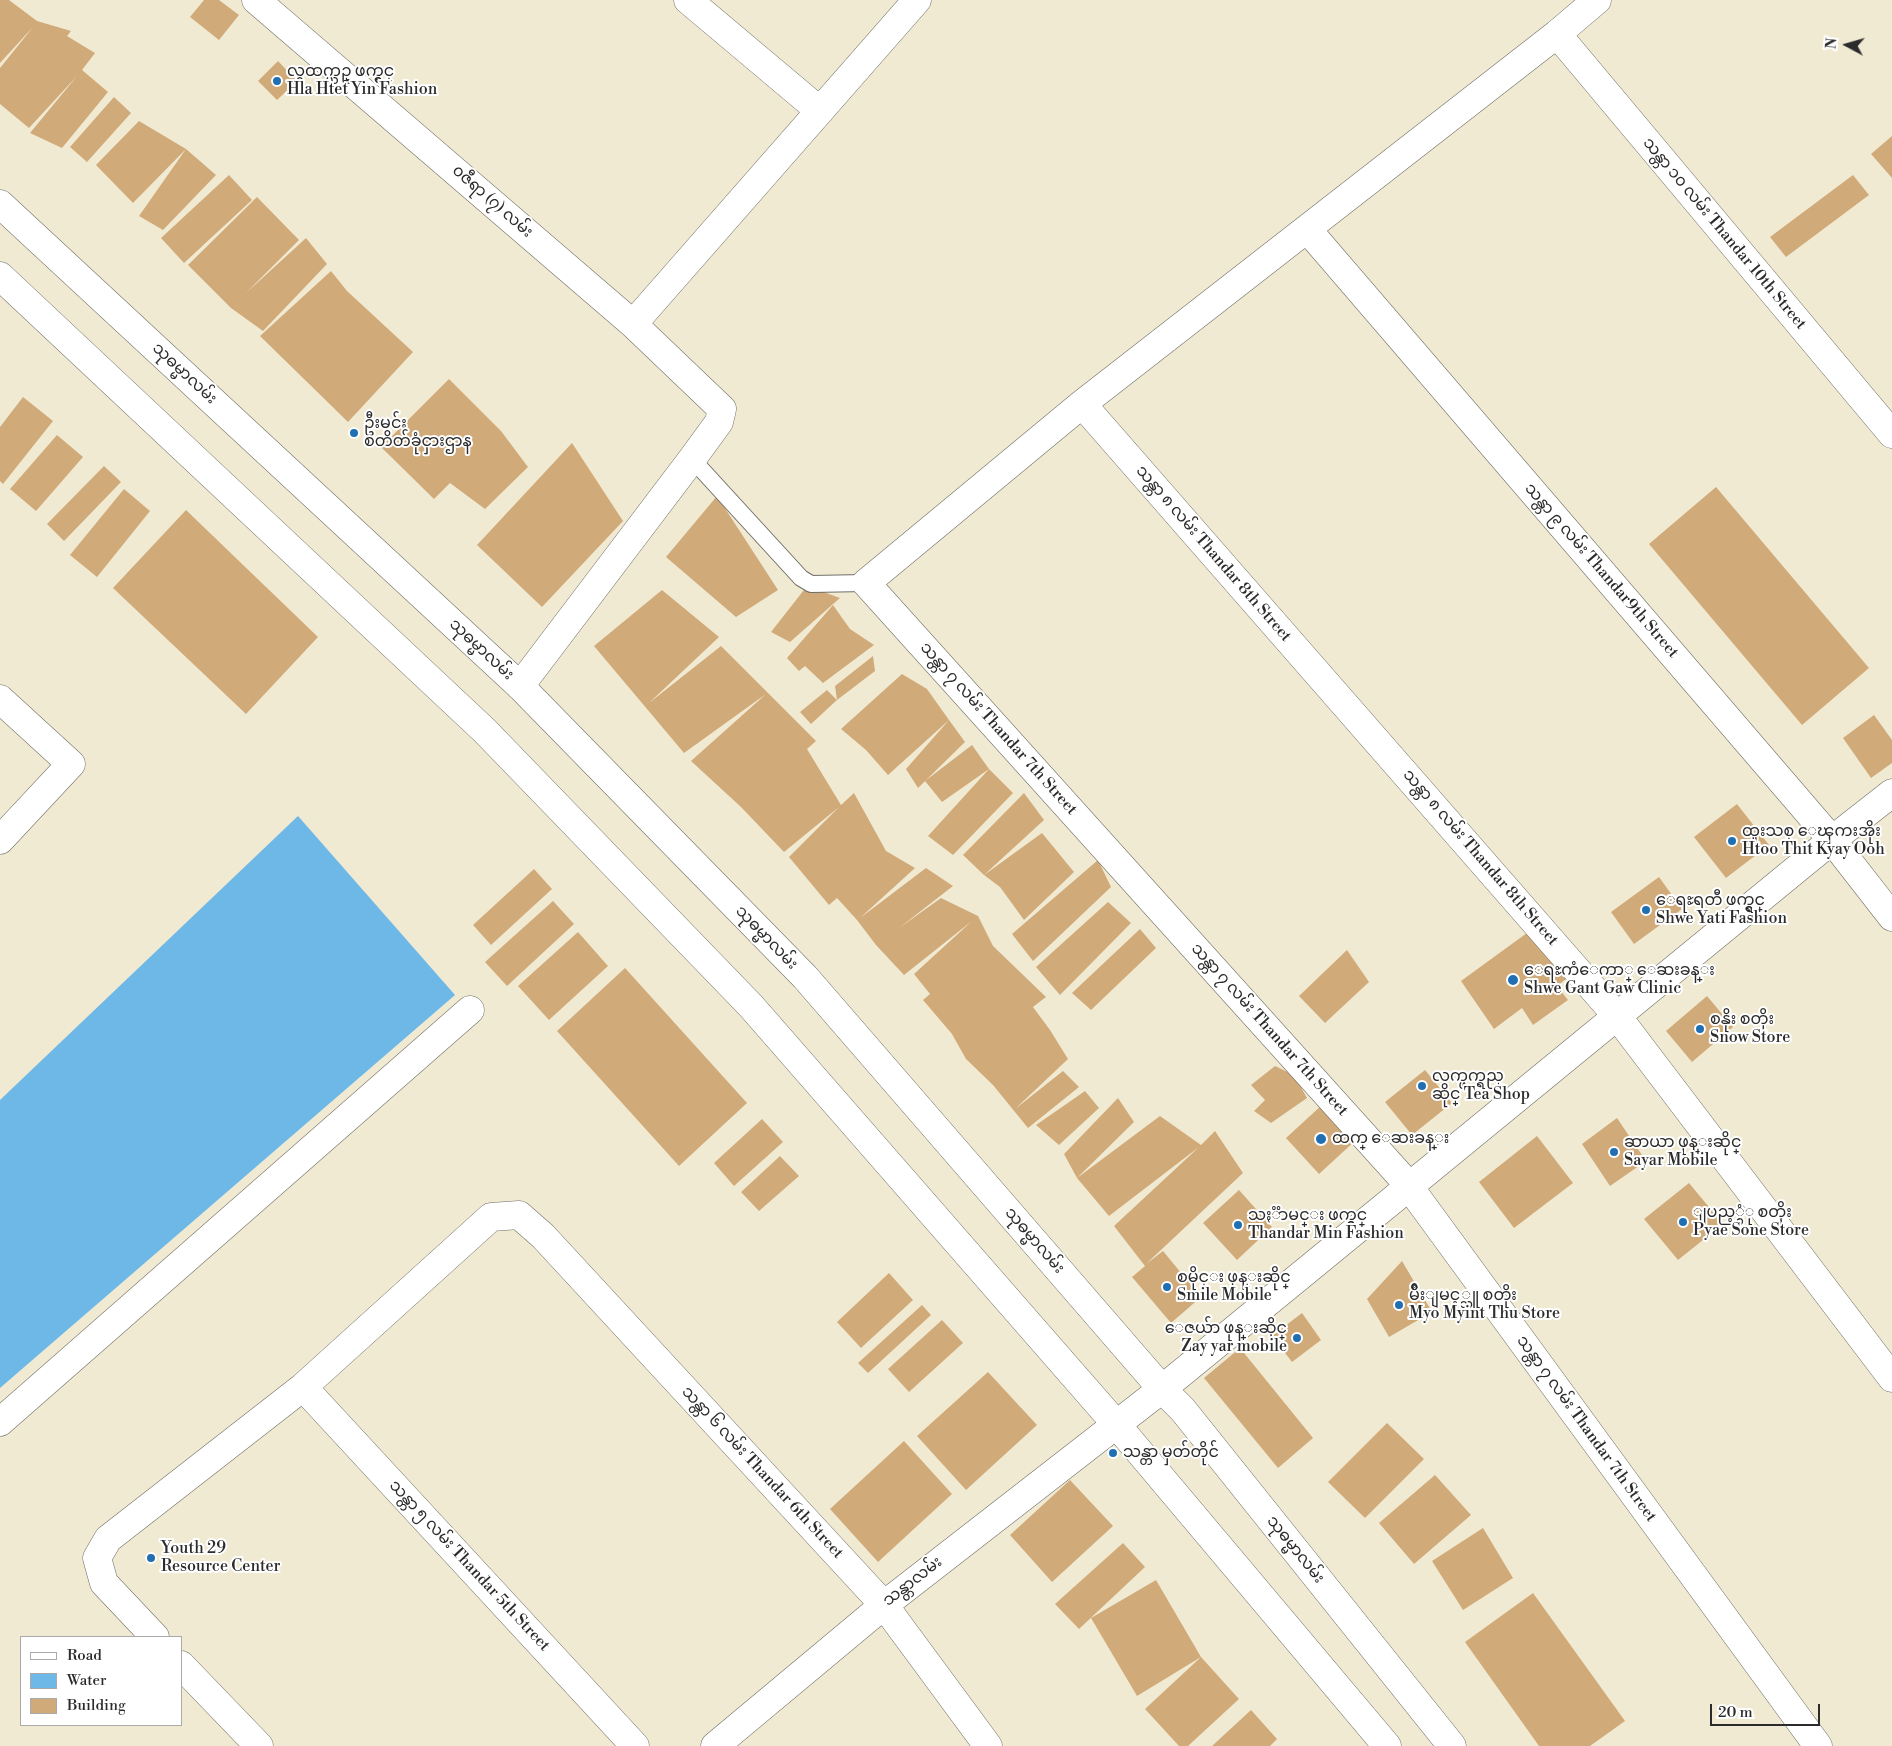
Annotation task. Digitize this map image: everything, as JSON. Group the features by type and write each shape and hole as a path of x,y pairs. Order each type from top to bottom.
{"street":[{"name":"၀ဇီရာ (၇) လမ်း","path":"256,0 634,324 722,409 719,422 692,459"},
{"path":"688,0 820,111"},
{"path":"634,324 917,0"},
{"path":"866,582 1082,404 1557,34 1597,0"},
{"name":"သန္တာ ၁၀ လမ်း Thandar 10th Street","path":"1557,34 1892,434"},
{"name":"သုဓမ္မာလမ်း","path":"0,204 520,686 805,978 1162,1388 1184,1410 1452,1746"},
{"name":"သန္တာ ၉ လမ်း Thandar9th Street","path":"1307,229 1832,840 1892,917"},
{"path":"0,276 485,731 751,1006 1116,1424 1387,1746"},
{"name":"သန္တာ ၈ လမ်း Thandar 8th Street","path":"1082,404 1617,1016 1892,1378"},
{"path":"520,686 692,459"},
{"name":"သန္တာ ၇ လမ်း Thandar 7th Street","path":"866,582 1409,1187 1818,1746"},
{"path":"0,699 71,764 0,840"},
{"name":"သန္တာလမ်း","path":"715,1746 884,1605 1162,1388 1892,793"},
{"path":"0,1422 470,1010"},
{"name":"သန္တာ ၆ လမ်း Thandar 6th Street","path":"304,1387 491,1217 519,1215 543,1236 884,1605 988,1746"},
{"path":"154,1636 104,1583 97,1558 108,1539 304,1387"},
{"name":"သန္တာ ၅ လမ်း Thandar 5th Street","path":"304,1387 635,1746"},
{"path":"182,1666 259,1746"}],"lane":[{"path":"692,459 801,578 811,584 866,582"}],"water":[{"path":"298,816 455,995 0,1388 0,1100"}],"building":[{"path":"0,0 9,0 37,21 71,31 67,36 95,53 82,70 108,92 62,148 30,133 77,76 29,128 0,104 0,68 33,27 0,63"},
{"path":"204,0 219,0 239,15 219,40 190,17"},
{"name":"လွထက္ယဥ္ ဖက္ရွင္ Hla Htet Yin Fashion","path":"278,61 297,81 277,100 258,81"},
{"path":"114,97 131,113 87,162 70,147"},
{"path":"139,121 186,149 133,203 96,165"},
{"path":"1892,136 1892,178 1871,154"},
{"path":"186,149 216,175 163,230 139,216"},
{"path":"229,175 252,200 184,263 161,238"},
{"path":"1853,175 1869,195 1786,257 1770,237"},
{"path":"257,197 299,240 246,293 306,238 327,264 263,331 231,308 188,265"},
{"path":"331,271 347,291 413,352 348,422 260,336"},
{"path":"449,379 501,431 528,467 485,509 450,483 434,499 381,447"},
{"path":"23,397 53,421 3,484 0,481 0,427"},
{"path":"57,435 83,457 36,511 10,489"},
{"path":"572,443 623,521 542,607 477,545"},
{"path":"104,466 121,482 64,541 47,524"},
{"path":"1716,487 1869,668 1802,725 1649,544"},
{"path":"124,489 150,511 97,577 70,555"},
{"path":"717,496 778,590 736,617 666,557"},
{"path":"186,510 318,637 246,714 113,588"},
{"path":"807,586 840,598 790,642 771,632"},
{"path":"662,590 719,637 649,703 721,646 816,741 807,749 841,805 854,793 886,851 915,868 860,918 926,868 953,886 899,928 941,898 978,916 993,946 1046,997 1033,1007 1068,1059 1015,1109 1063,1071 1079,1087 1028,1128 993,1085 966,1059 952,1034 923,1000 930,994 914,974 972,921 904,975 837,898 829,905 789,857 839,807 784,852 741,807 691,761 766,694 684,753 594,646"},
{"path":"833,605 850,629 874,645 823,683 805,666 799,671 787,658"},
{"path":"873,656 875,671 837,700 835,686"},
{"path":"902,674 927,689 949,720 888,775 866,750 841,729"},
{"path":"827,690 837,700 811,724 800,712"},
{"path":"1874,715 1892,740 1892,763 1871,778 1843,738"},
{"path":"949,720 965,742 918,788 906,769"},
{"path":"972,745 989,769 942,802 925,781"},
{"path":"989,769 1013,793 953,855 928,836"},
{"path":"1024,793 1044,820 984,875 963,855"},
{"name":"ထူးသစ္ ေၾကးအိုး Htoo Thit Kyay Ooh","path":"1737,804 1769,845 1726,878 1694,837"},
{"path":"1042,833 1074,872 1024,920 1000,887 984,875"},
{"path":"1098,860 1111,887 1033,961 1012,934"},
{"path":"534,869 552,889 491,945 473,925"},
{"name":"ေရႊရတီ ဖက္ရွင္ Shwe Yati Fashion","path":"1659,877 1682,909 1634,944 1611,912"},
{"path":"553,901 574,924 507,986 485,962"},
{"path":"1108,902 1131,923 1060,995 1036,967"},
{"path":"1140,929 1156,948 1091,1010 1072,993"},
{"name":"ေရႊကံေကာ္ ေဆးခန္း Shwe Gant Gaw Clinic","path":"1531,930 1566,979 1557,986 1568,1000 1533,1025 1522,1008 1494,1029 1461,981"},
{"path":"578,932 608,966 549,1020 518,986"},
{"path":"1347,950 1369,982 1325,1023 1299,996"},
{"path":"625,968 747,1103 679,1166 557,1031"},
{"name":"စနိုး စတိုး Snow Store","path":"1707,996 1733,1027 1692,1062 1666,1031"},
{"path":"1275,1066 1294,1075 1307,1098 1271,1123 1254,1111 1265,1100 1251,1085"},
{"name":"လက္ဖက္ရည္ ဆိုင္ Tea Shop","path":"1425,1070 1452,1103 1412,1135 1385,1102"},
{"path":"1085,1091 1099,1108 1059,1145 1036,1125"},
{"path":"1118,1098 1134,1122 1077,1178 1064,1154"},
{"name":"ထက္ ေဆးခန္း","path":"1323,1104 1356,1140 1319,1174 1286,1138"},
{"path":"1160,1116 1201,1145 1215,1131 1243,1173 1146,1264 1163,1251 1201,1297 1171,1323 1132,1277 1145,1266 1114,1226 1199,1147 1109,1216 1077,1178"},
{"name":"ဆာယာ ဖုန္းဆိုင္ Sayar Mobile","path":"1617,1118 1646,1161 1610,1186 1582,1144"},
{"path":"762,1119 783,1142 734,1186 714,1163"},
{"path":"1537,1136 1573,1183 1514,1228 1479,1182"},
{"path":"780,1156 799,1176 759,1211 741,1192"},
{"name":"ျပည့္စံု စတိုး Pyae Sone Store","path":"1689,1183 1723,1224 1678,1260 1644,1219"},
{"name":"သႏၱာမင္း ဖက္ရွင္ Thandar Min Fashion","path":"1239,1190 1272,1227 1237,1260 1203,1223"},
{"name":"မ်ိဳးျမင့္သူ စတိုး Myo Myint Thu Store","path":"1402,1261 1432,1312 1389,1337 1367,1299"},
{"path":"889,1273 913,1300 861,1348 837,1322"},
{"path":"922,1305 931,1315 868,1373 858,1363"},
{"name":"ေဇယ်ာ ဖုန္းဆိုင္ Zay yar mobile","path":"1302,1313 1321,1340 1292,1362 1272,1336"},
{"path":"942,1320 963,1343 909,1392 888,1369"},
{"path":"1240,1348 1313,1438 1278,1468 1204,1378"},
{"path":"988,1372 1037,1425 966,1490 917,1436"},
{"path":"1387,1423 1424,1459 1365,1518 1328,1482"},
{"path":"904,1441 952,1494 878,1562 830,1509"},
{"path":"1435,1475 1471,1515 1414,1564 1379,1523"},
{"path":"1070,1480 1113,1526 1052,1582 1010,1535"},
{"path":"1483,1528 1513,1578 1463,1610 1432,1561"},
{"path":"1123,1543 1145,1567 1079,1629 1055,1604"},
{"path":"1156,1580 1201,1657 1137,1696 1091,1618"},
{"path":"1533,1593 1625,1721 1590,1746 1539,1746 1465,1642"},
{"path":"1201,1657 1239,1699 1188,1746 1179,1746 1145,1709"},
{"path":"1251,1710 1277,1739 1270,1746 1212,1746"}],"place":[{"name":"လွထက္ယဥ္ ဖက္ရွင္ Hla Htet Yin Fashion","path":"277,81"},
{"name":"ဦးမင်း စတိတ်ခုံငှားဌာန","path":"354,433"},
{"name":"ထူးသစ္ ေၾကးအိုး Htoo Thit Kyay Ooh","path":"1732,841"},
{"name":"ေရႊရတီ ဖက္ရွင္ Shwe Yati Fashion","path":"1646,910"},
{"name":"ေရႊကံေကာ္ ေဆးခန္း Shwe Gant Gaw Clinic","path":"1513,980"},
{"name":"စနိုး စတိုး Snow Store","path":"1700,1029"},
{"name":"လက္ဖက္ရည္ ဆိုင္ Tea Shop","path":"1422,1086"},
{"name":"ထက္ ေဆးခန္း","path":"1321,1139"},
{"name":"ဆာယာ ဖုန္းဆိုင္ Sayar Mobile","path":"1614,1152"},
{"name":"ျပည့္စံု စတိုး Pyae Sone Store","path":"1683,1222"},
{"name":"သႏၱာမင္း ဖက္ရွင္ Thandar Min Fashion","path":"1238,1225"},
{"name":"စမိုင္း ဖုန္းဆိုင္ Smile Mobile","path":"1167,1287"},
{"name":"မ်ိဳးျမင့္သူ စတိုး Myo Myint Thu Store","path":"1399,1305"},
{"name":"ေဇယ်ာ ဖုန္းဆိုင္ Zay yar mobile","path":"1297,1338"},
{"name":"သန္တာ မှတ်တိုင်","path":"1113,1453"},
{"name":"Youth 29 Resource Center","path":"151,1558"}]}
